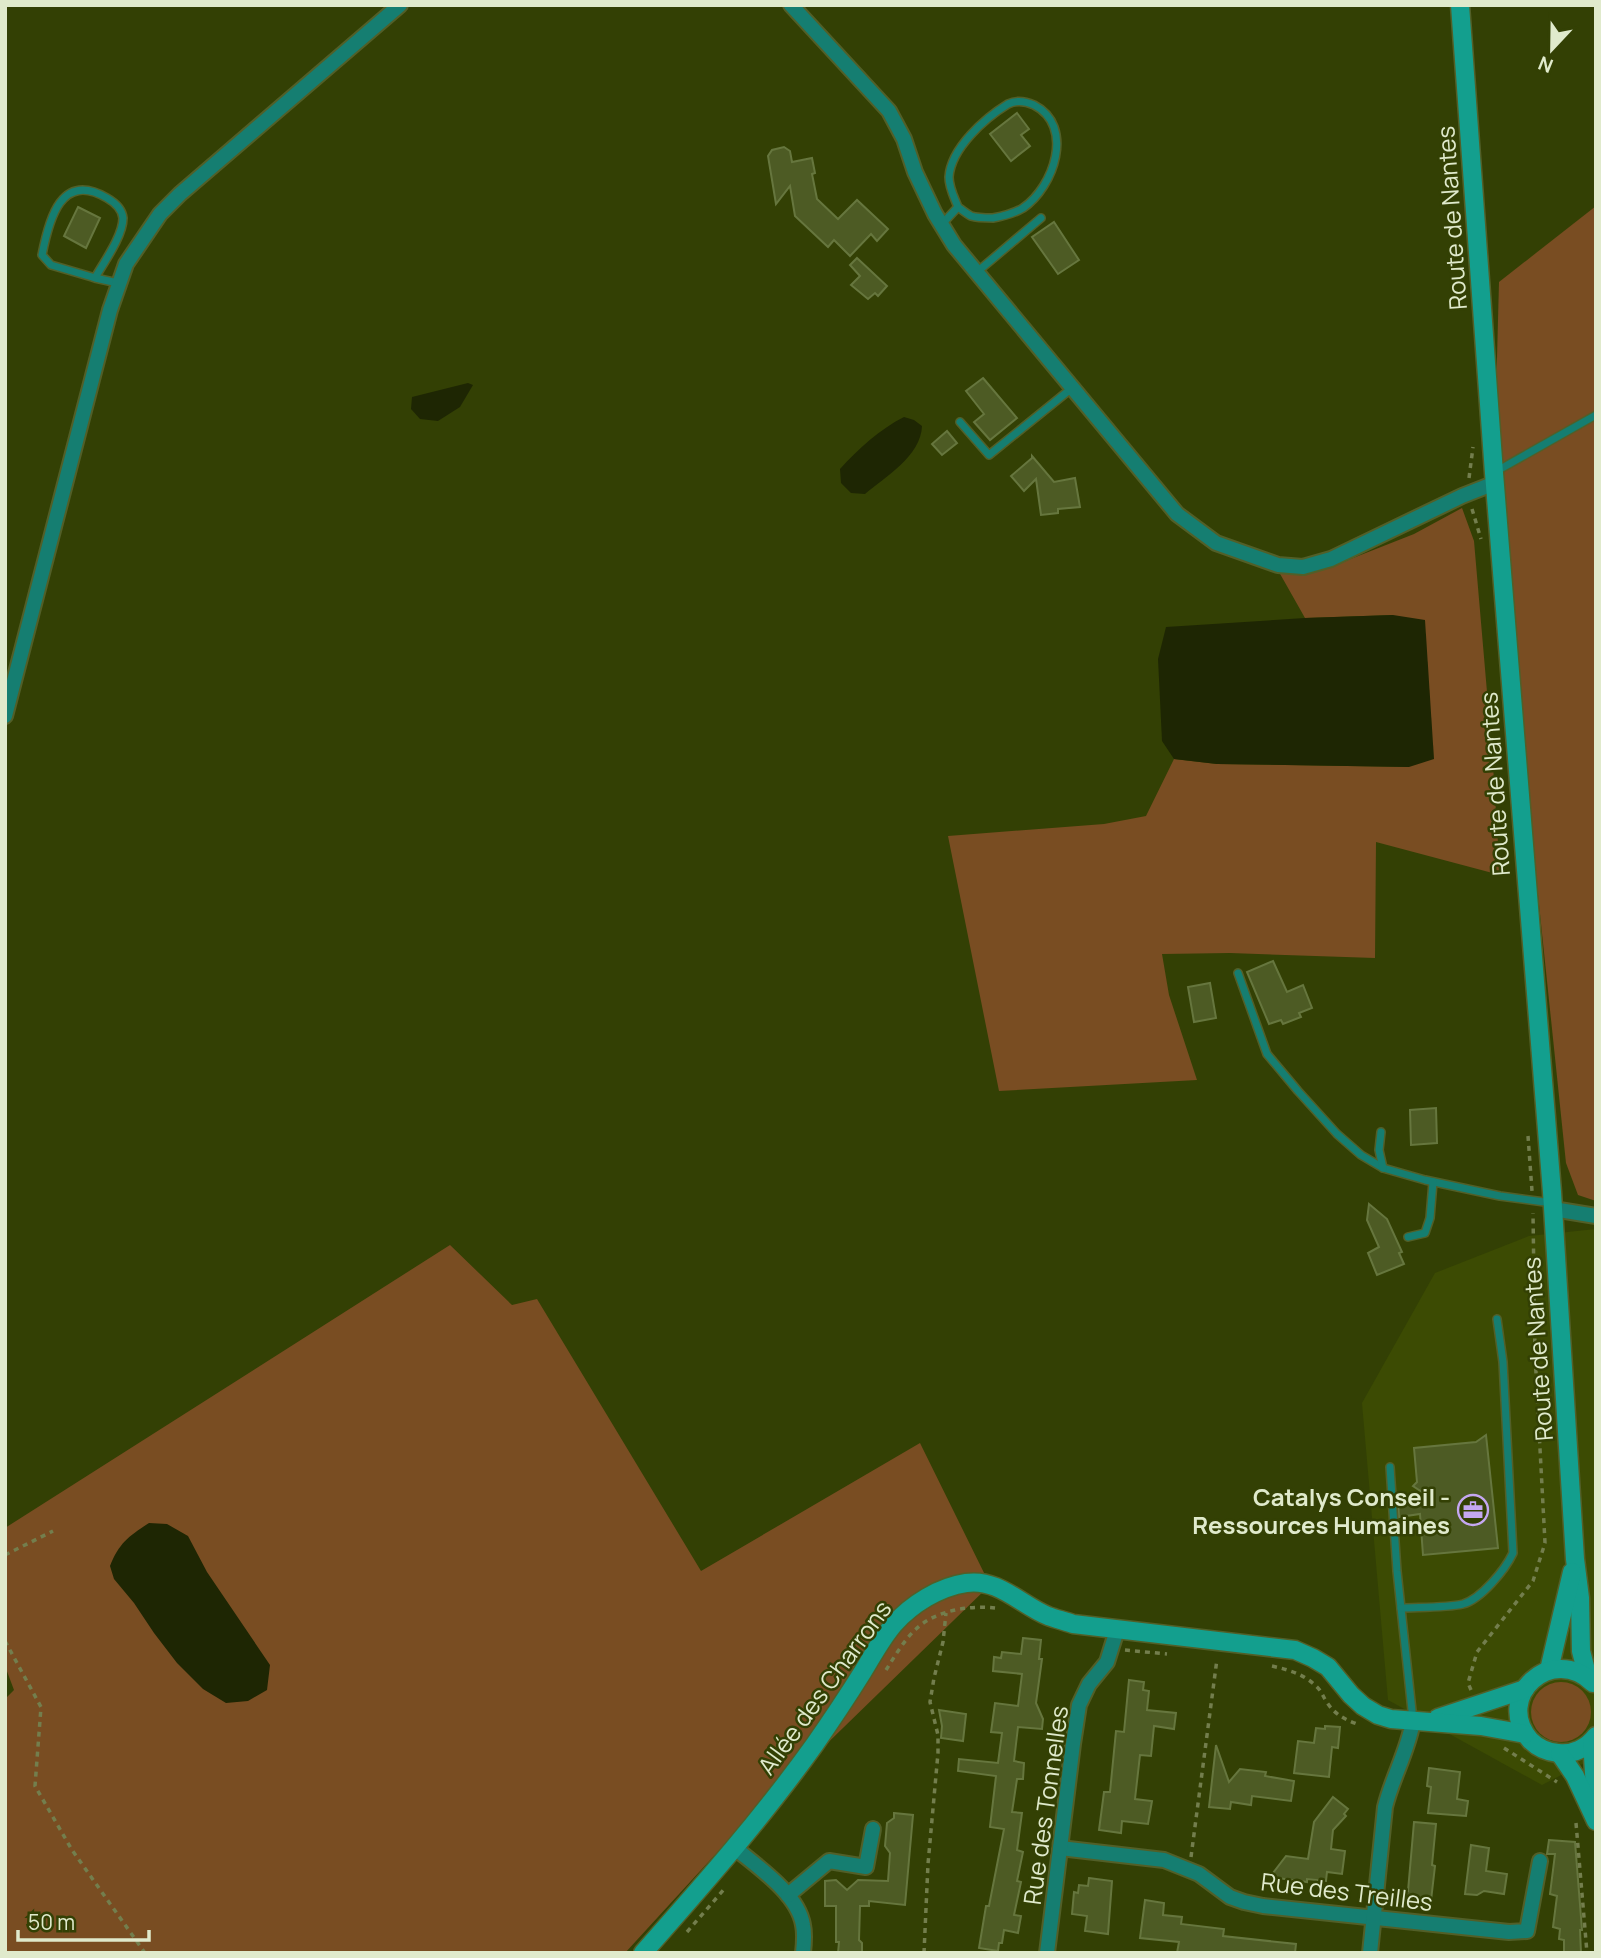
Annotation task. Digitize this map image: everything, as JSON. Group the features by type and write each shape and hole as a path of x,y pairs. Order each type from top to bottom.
{"main road":[{"name":"Route de Nantes","path":"1460,5 1552,1206 1580,1598 1581,1651 1592,1682"},
{"name":"Route de Nantes","path":"1549,1670 1576,1559"},
{"name":"Allée des Charrons","path":"643,1953 735,1848 816,1743 893,1625 911,1608 932,1594 952,1586 970,1582 989,1584 1048,1616 1073,1624 1295,1650 1328,1667 1351,1695 1378,1715 1391,1719 1481,1726 1525,1734"},
{"path":"1592,1682 1576,1671 1549,1670 1531,1681 1525,1689 1520,1699 1519,1711 1525,1734 1534,1744 1546,1751 1572,1753 1594,1739"},
{"path":"1421,1721 1525,1689"},
{"path":"1594,1739 1591,1757 1596,1805"},
{"path":"1560,1754 1575,1776 1596,1821"}],"street":[{"path":"5,716 97,356 126,264 160,214 180,194 400,5"},
{"path":"791,5 889,111 904,139 915,172 954,245 1177,514 1216,543 1278,565 1303,567 1331,559 1495,478"},
{"path":"1552,1206 1596,1216"},
{"name":"Rue des Tonnelles","path":"1047,1953 1079,1705 1089,1684 1107,1662 1117,1630"},
{"path":"1370,1953 1385,1807 1409,1740 1421,1721"},
{"path":"788,1895 829,1861 866,1867 873,1829"},
{"path":"735,1848 797,1906 803,1924 803,1953"},
{"name":"Rue des Treilles","path":"1060,1848 1164,1860 1199,1874 1230,1897 1263,1906 1509,1932 1527,1931 1540,1861"}],"lane":[{"path":"1020,101 1044,111 1056,136 1057,154 1053,169 1041,190 1024,207 1007,216 972,216 958,207 951,192 949,178 951,165 961,146 995,113 1011,103 1020,101"},
{"path":"95,278 118,236 123,218 118,206 108,198 82,188 65,197 55,212 42,255 51,265 95,278 118,283"},
{"path":"941,224 958,207"},
{"path":"977,272 1041,218"},
{"path":"960,422 989,455 1072,387"},
{"path":"1495,478 1596,415"},
{"path":"1238,973 1267,1054 1337,1134 1361,1155 1383,1168 1433,1182 1552,1206"},
{"path":"1381,1132 1379,1150 1383,1168"},
{"path":"1408,1237 1425,1233 1430,1218 1433,1182"},
{"path":"1401,1608 1462,1605 1476,1599 1507,1566 1513,1553 1503,1362 1497,1319"},
{"path":"1390,1466 1401,1608 1421,1721"}],"path":[{"path":"1473,437 1467,494 1481,540"},
{"path":"1476,1706 1468,1683 1477,1652 1533,1581 1545,1543 1535,1354 1533,1201 1527,1124"},
{"path":"5,1556 53,1531"},
{"path":"924,1953 928,1864 939,1753 938,1735 930,1702 943,1642 946,1613"},
{"path":"5,1641 41,1707 35,1786 72,1850 145,1953"},
{"path":"1189,1869 1217,1659"},
{"path":"1500,1745 1560,1784"},
{"path":"1573,1815 1577,1825 1587,1953"}],"shaded area":[{"path":"1596,206 1596,1201 1578,1195 1566,1163 1494,473 1499,282"},
{"path":"468,383 473,385 460,407 438,421 420,419 411,409 412,397"},
{"path":"904,417 922,426 920,437 909,456 865,494 851,493 841,483 840,469 886,427"},
{"path":"1462,508 1474,541 1500,875 1376,842 1375,958 1230,953 1162,954 1169,995 1197,1080 999,1091 948,836 1104,824 1146,816 1174,759 1217,764 1409,767 1393,615 1305,618 1279,572 1320,571 1414,534"},
{"path":"1393,615 1425,620 1434,759 1409,767 1217,764 1174,759 1162,741 1158,659 1166,627"},
{"path":"1596,1229 1596,1757 1542,1785 1388,1700 1362,1403 1435,1273 1529,1236"},
{"path":"450,1245 512,1305 537,1299 701,1571 920,1443 990,1585 734,1834 625,1953 5,1953 5,1699 14,1690 5,1666 5,1528"},
{"path":"149,1523 167,1524 188,1536 207,1572 270,1665 267,1690 248,1701 226,1703 203,1689 177,1663 114,1579 110,1566 117,1551 130,1536"},
{"path":"1561,1682 1578,1687 1586,1695 1591,1712 1586,1729 1578,1737 1561,1742 1544,1737 1536,1729 1531,1712 1536,1695 1544,1687"}],"building":[{"path":"1017,113 1029,129 1021,135 1030,146 1011,161 990,134"},
{"path":"784,147 790,151 792,162 812,158 817,199 838,219 857,200 888,229 877,241 871,234 850,256 834,240 828,247 795,216 790,186 776,204 768,156 772,150"},
{"path":"78,207 100,218 86,248 64,236"},
{"path":"1054,222 1079,260 1058,274 1032,237"},
{"path":"857,258 887,286 878,296 875,293 868,299 851,285 860,276 850,265"},
{"path":"983,378 1017,418 990,440 974,422 984,414 966,391"},
{"path":"947,431 957,443 942,455 932,444"},
{"path":"1032,456 1054,482 1075,478 1080,507 1058,509 1058,513 1041,515 1036,479 1024,491 1011,476"},
{"path":"1273,961 1287,992 1303,985 1312,1008 1299,1013 1301,1017 1283,1024 1281,1020 1269,1024 1247,972"},
{"path":"1210,983 1216,1018 1194,1022 1188,987"},
{"path":"1436,1108 1437,1143 1411,1145 1410,1110"},
{"path":"1369,1204 1387,1219 1402,1252 1399,1253 1404,1264 1377,1275 1368,1253 1379,1247 1367,1220"},
{"path":"1486,1435 1498,1548 1423,1555 1420,1514 1399,1517 1398,1500 1431,1498 1413,1486 1417,1482 1414,1448 1476,1442"},
{"path":"1023,1638 1041,1640 1039,1659 1042,1659 1036,1703 1043,1719 1042,1729 1018,1727 1014,1761 1024,1763 1023,1779 1017,1779 1012,1812 1022,1813 1017,1850 1023,1852 1017,1881 1021,1882 1014,1915 1021,1916 1018,1933 1004,1930 998,1951 979,1948 1004,1829 990,1827 996,1776 958,1771 959,1759 998,1763 1002,1733 991,1732 995,1703 1018,1706 1022,1674 993,1671 994,1657 1001,1658 1002,1652 1021,1654"},
{"path":"1129,1680 1144,1682 1143,1690 1149,1691 1147,1710 1176,1713 1174,1729 1154,1726 1151,1756 1140,1755 1135,1799 1152,1801 1148,1824 1122,1821 1121,1833 1099,1830 1104,1792 1110,1792 1116,1731 1124,1732"},
{"path":"939,1710 966,1714 963,1741 941,1738"},
{"path":"1325,1726 1340,1727 1338,1748 1332,1747 1329,1777 1294,1773 1298,1741 1314,1743 1316,1728 1325,1729"},
{"path":"1216,1745 1229,1782 1240,1769 1266,1772 1265,1776 1294,1781 1291,1801 1252,1796 1251,1805 1231,1802 1230,1809 1209,1807"},
{"path":"1429,1768 1460,1772 1457,1799 1468,1801 1466,1816 1428,1813 1431,1787 1427,1786"},
{"path":"1333,1797 1348,1809 1344,1814 1346,1816 1333,1830 1331,1849 1345,1851 1342,1874 1327,1872 1326,1881 1307,1879 1307,1882 1270,1877 1286,1856 1308,1859 1314,1822"},
{"path":"894,1813 913,1815 905,1905 869,1901 869,1906 860,1906 859,1940 862,1943 862,1953 838,1953 836,1906 825,1906 825,1881 836,1880 847,1890 858,1880 888,1881 890,1853 885,1846 887,1823 894,1818"},
{"path":"1414,1822 1436,1824 1430,1909 1402,1905 1404,1890 1408,1891"},
{"path":"1549,1840 1575,1842 1582,1930 1581,1953 1564,1953 1564,1940 1559,1939 1560,1929 1553,1927 1557,1896 1550,1894 1555,1854 1547,1854"},
{"path":"1471,1845 1489,1848 1486,1871 1507,1874 1504,1894 1484,1891 1477,1895 1465,1894"},
{"path":"1089,1878 1112,1881 1108,1934 1085,1931 1087,1916 1072,1914 1074,1892 1078,1893 1079,1885 1088,1886"},
{"path":"1145,1900 1164,1903 1163,1915 1182,1917 1181,1924 1224,1929 1223,1936 1296,1944 1295,1953 1177,1953 1179,1942 1140,1938"}],"place":[{"name":"Catalys Conseil - Ressources Humaines","path":"1473,1510"}]}
